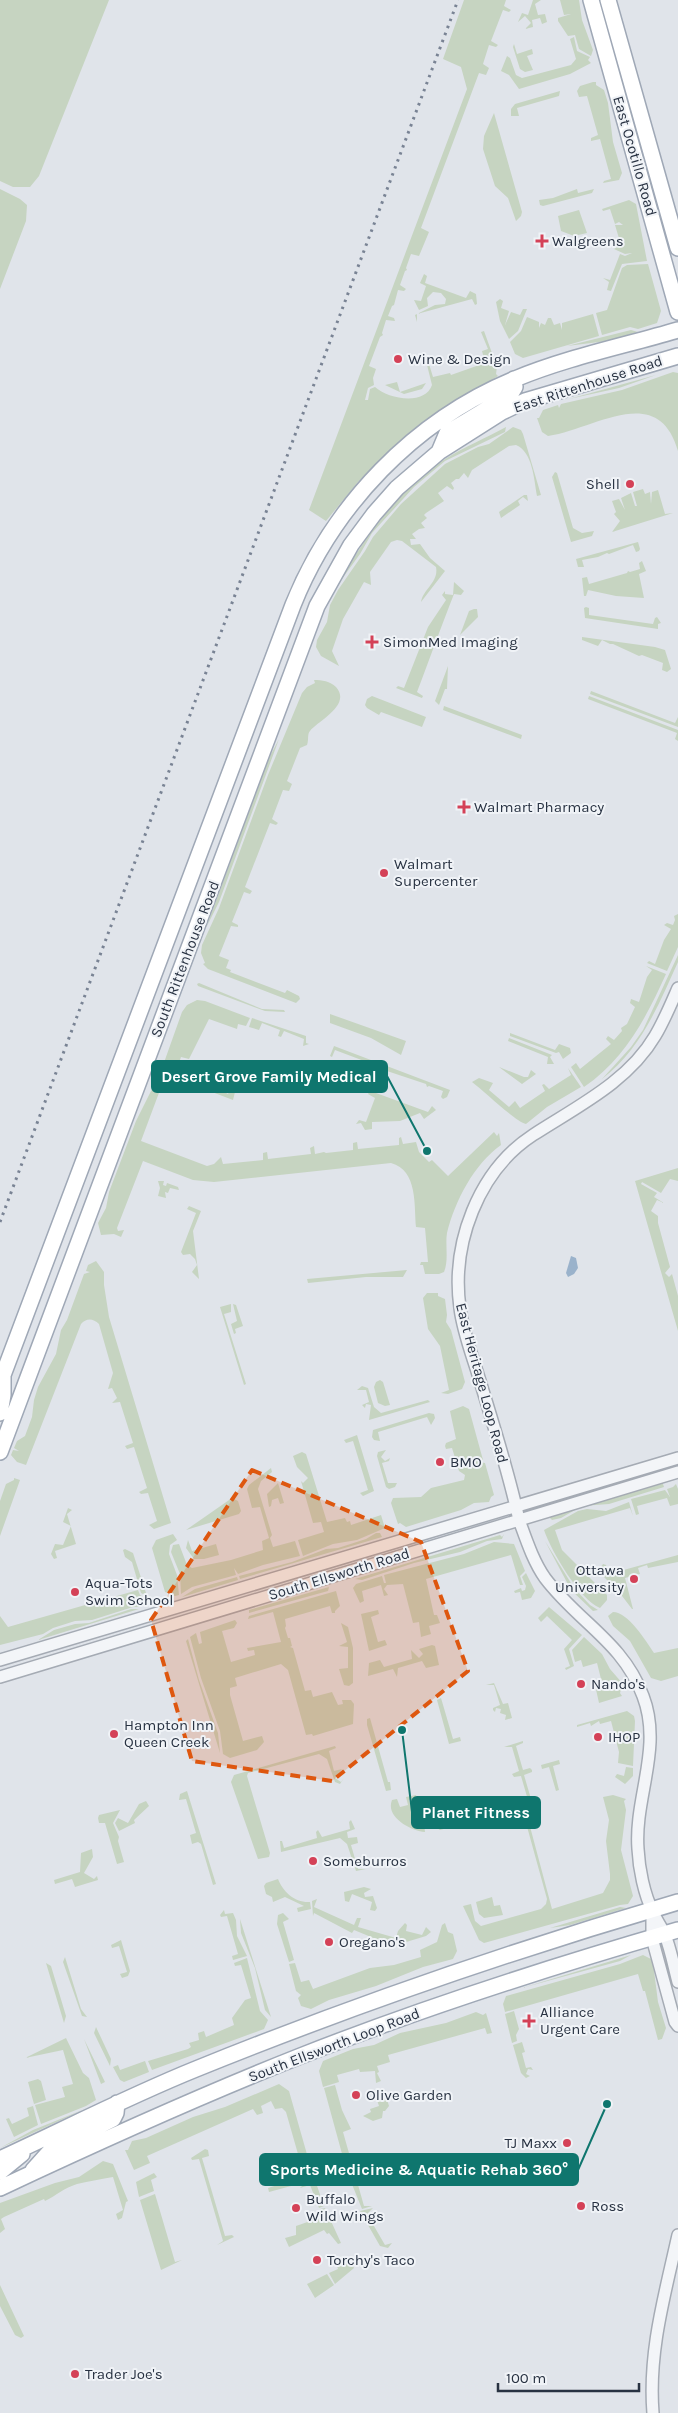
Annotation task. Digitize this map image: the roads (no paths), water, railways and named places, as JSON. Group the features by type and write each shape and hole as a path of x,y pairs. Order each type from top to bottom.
{"main road":[{"name":"East Ocotillo Road","path":"590,0 678,312"},
{"name":"East Ocotillo Road","path":"608,0 678,248"},
{"path":"634,153 646,159 652,159"},
{"name":"East Rittenhouse Road","path":"286,625 310,568 338,522 390,462 441,420 474,399 514,379 561,362 678,330"},
{"name":"East Rittenhouse Road","path":"306,634 324,591 351,545 397,488 439,452 494,417 525,401 678,356"},
{"path":"439,452 447,433 510,395 515,387 514,379"},
{"path":"296,661 288,652 288,648 314,582 310,568"},
{"name":"South Rittenhouse Road","path":"0,1413 3,1396 1,1379 286,625"},
{"name":"South Rittenhouse Road","path":"0,1452 306,634"},
{"path":"71,1196 76,1211 69,1230 71,1235 79,1240"},
{"name":"South Ellsworth Loop Road","path":"0,2159 117,2103 195,2069 403,1989 678,1902"},
{"name":"South Ellsworth Loop Road","path":"0,2188 178,2107 314,2051 488,1989 665,1934"},
{"path":"26,2176 51,2150 113,2119 116,2114 117,2103"},
{"path":"0,2172 34,2143"}],"street":[{"name":"East Heritage Loop Road","path":"665,1934 652,1910 639,1863 637,1844 638,1823 651,1746 644,1697 629,1668 612,1644 556,1592 544,1577 530,1550 519,1520 460,1309 459,1260 468,1224 488,1182 522,1142 608,1087 640,1056 655,1036 678,988"},
{"name":"South Ellsworth Road","path":"0,1660 678,1458"},
{"name":"South Ellsworth Road","path":"0,1677 678,1472"},
{"path":"665,1934 678,1982"},
{"path":"665,1934 675,2022 678,2026"},
{"path":"653,2413 651,2379 655,2343 678,2236"}],"water":[{"path":"571,1256 576,1258 578,1268 574,1274 568,1277 566,1273"}],"railway":[{"path":"0,1222 458,0"}],"place":[{"name":"Walgreens","path":"542,241"},
{"name":"Wine & Design","path":"398,359"},
{"name":"Shell","path":"630,484"},
{"name":"SimonMed Imaging","path":"372,642"},
{"name":"Walmart Pharmacy","path":"464,807"},
{"name":"Walmart Supercenter","path":"384,873"},
{"name":"Desert Grove Family Medical","path":"427,1151"},
{"name":"BMO","path":"440,1462"},
{"name":"Ottawa University","path":"634,1579"},
{"name":"Aqua-Tots Swim School","path":"75,1592"},
{"name":"Nando's","path":"581,1684"},
{"name":"Planet Fitness","path":"402,1730"},
{"name":"Hampton Inn Queen Creek","path":"114,1734"},
{"name":"IHOP","path":"598,1737"},
{"name":"Someburros","path":"313,1861"},
{"name":"Oregano's","path":"329,1942"},
{"name":"Alliance Urgent Care","path":"529,2021"},
{"name":"Olive Garden","path":"356,2095"},
{"name":"Sports Medicine & Aquatic Rehab 360°","path":"607,2104"},
{"name":"TJ Maxx","path":"567,2143"},
{"name":"Ross","path":"581,2206"},
{"name":"Buffalo Wild Wings","path":"296,2208"},
{"name":"Torchy's Taco","path":"317,2260"},
{"name":"Trader Joe's","path":"75,2374"}]}
